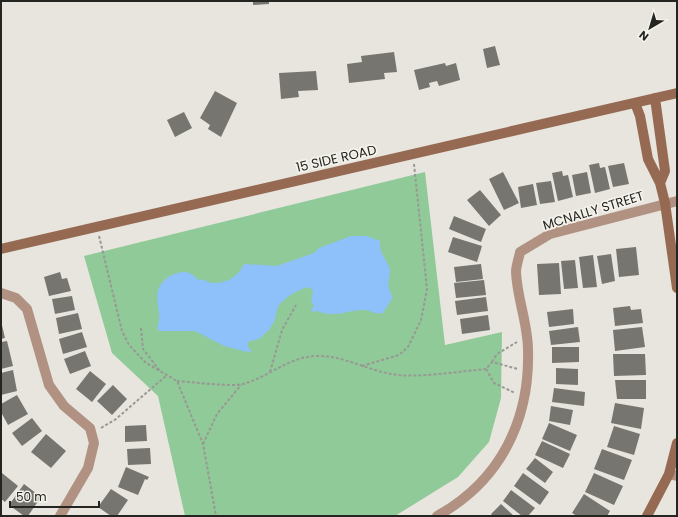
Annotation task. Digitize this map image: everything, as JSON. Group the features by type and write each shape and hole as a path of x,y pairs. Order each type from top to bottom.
{"street":[{"name":"15 SIDE ROAD","path":"1,249 677,93"},
{"path":"655,98 665,171 660,183"},
{"path":"635,103 640,116 648,159 660,183 665,203 677,288"},
{"name":"MCNALLY STREET","path":"437,516 448,510 479,486 503,456 523,408 528,350 516,271 520,252 550,234 677,201"},
{"path":"1,293 16,298 27,310 49,384 64,406 90,428 94,443 88,468 60,516"},
{"path":"647,516 673,475 677,443"}],"path":[{"path":"361,366 399,355 408,346 422,320 427,289 413,153"},
{"path":"97,227 122,331 129,345 146,362 177,381 241,385 259,379 288,362 315,356 342,358 361,366 393,374 408,375 486,369 497,354 526,336"},
{"path":"270,372 282,330 296,305"},
{"path":"141,328 143,348 161,372"},
{"path":"492,362 518,369 527,368"},
{"path":"486,369 494,383 524,397"},
{"path":"91,435 116,418 167,375"},
{"path":"177,381 204,444 216,516"},
{"path":"204,444 217,414 241,385"}],"green space":[{"path":"425,172 445,345 502,332 501,398 489,442 458,477 395,516 185,516 158,396 112,353 84,256"}],"water":[{"path":"351,236 367,236 380,241 382,252 390,271 388,283 393,297 383,313 365,310 340,314 330,314 317,311 313,312 311,309 314,306 311,301 313,291 309,287 293,294 279,305 270,329 259,339 248,342 248,347 252,351 247,352 224,346 195,331 160,331 157,328 159,322 157,299 159,287 171,275 186,272 193,275 198,280 213,283 223,282 235,276 242,269 244,264 277,266 314,253 319,248"}],"building":[{"path":"253,1 269,1 269,4 253,5"},
{"path":"495,46 500,65 487,68 483,49"},
{"path":"394,52 397,72 384,73 385,79 349,83 347,64 362,62 361,56"},
{"path":"445,63 446,66 456,63 460,80 439,86 437,81 429,83 430,87 419,90 414,70"},
{"path":"316,71 318,90 298,91 299,97 281,99 279,73"},
{"path":"215,91 237,103 221,137 208,129 210,125 200,118"},
{"path":"184,112 192,128 175,137 167,120"},
{"path":"599,163 600,168 605,167 610,189 595,193 589,165"},
{"path":"624,163 629,184 613,187 608,166"},
{"path":"562,171 563,176 568,175 573,197 558,201 552,173"},
{"path":"503,172 519,203 504,210 489,179"},
{"path":"587,172 591,193 576,196 572,175"},
{"path":"551,181 555,202 540,204 536,183"},
{"path":"533,184 537,205 521,208 518,187"},
{"path":"480,190 501,215 489,226 467,200"},
{"path":"454,216 486,229 481,242 449,229"},
{"path":"453,237 482,246 477,262 448,252"},
{"path":"636,247 639,275 619,277 616,249"},
{"path":"611,254 615,281 602,284 597,256"},
{"path":"593,255 597,287 583,288 579,257"},
{"path":"575,260 578,288 564,289 561,261"},
{"path":"559,263 561,294 539,295 537,264"},
{"path":"481,264 483,279 456,282 454,267"},
{"path":"60,272 62,279 67,278 71,291 49,296 44,277"},
{"path":"484,280 486,295 456,298 454,283"},
{"path":"72,296 75,310 55,314 52,299"},
{"path":"486,297 488,311 457,315 455,301"},
{"path":"630,306 631,310 641,309 643,323 615,326 613,308"},
{"path":"573,309 574,324 549,327 547,312"},
{"path":"78,313 82,329 59,334 56,318"},
{"path":"488,315 490,330 462,334 460,319"},
{"path":"1,321 5,338 1,339"},
{"path":"578,327 580,342 551,345 549,331"},
{"path":"642,327 645,347 615,351 613,330"},
{"path":"82,332 87,347 63,354 59,339"},
{"path":"7,341 13,366 1,369 1,342"},
{"path":"552,347 579,347 579,362 552,363"},
{"path":"85,351 91,366 70,374 64,359"},
{"path":"613,354 645,354 646,375 614,376"},
{"path":"556,368 578,369 578,385 556,384"},
{"path":"13,370 17,391 1,395 1,373"},
{"path":"90,371 106,384 92,402 76,389"},
{"path":"615,380 646,380 646,399 617,399"},
{"path":"113,385 127,399 112,415 97,401"},
{"path":"554,388 585,392 584,406 552,402"},
{"path":"17,395 28,414 8,425 1,412 1,404"},
{"path":"615,403 644,408 641,429 611,423"},
{"path":"551,406 573,410 570,425 549,421"},
{"path":"32,418 42,431 22,446 12,433"},
{"path":"549,423 577,435 570,451 542,439"},
{"path":"146,425 147,441 125,442 125,426"},
{"path":"614,426 640,434 634,455 607,447"},
{"path":"46,434 66,451 51,468 31,452"},
{"path":"542,441 570,454 563,468 535,455"},
{"path":"150,448 151,464 128,465 127,449"},
{"path":"602,449 632,460 624,480 594,469"},
{"path":"535,458 553,472 545,483 526,469"},
{"path":"126,467 149,477 147,480 145,479 138,495 118,487"},
{"path":"2,473 18,486 5,502 1,499"},
{"path":"523,473 549,492 540,505 514,486"},
{"path":"594,473 623,486 614,505 585,492"},
{"path":"24,484 41,497 28,516 24,516 9,505"},
{"path":"111,489 128,500 117,516 111,516 98,507"},
{"path":"511,490 535,508 528,516 522,516 503,501"},
{"path":"584,494 610,511 607,516 577,516 572,513"},
{"path":"501,504 514,516 493,516 491,514"}]}
